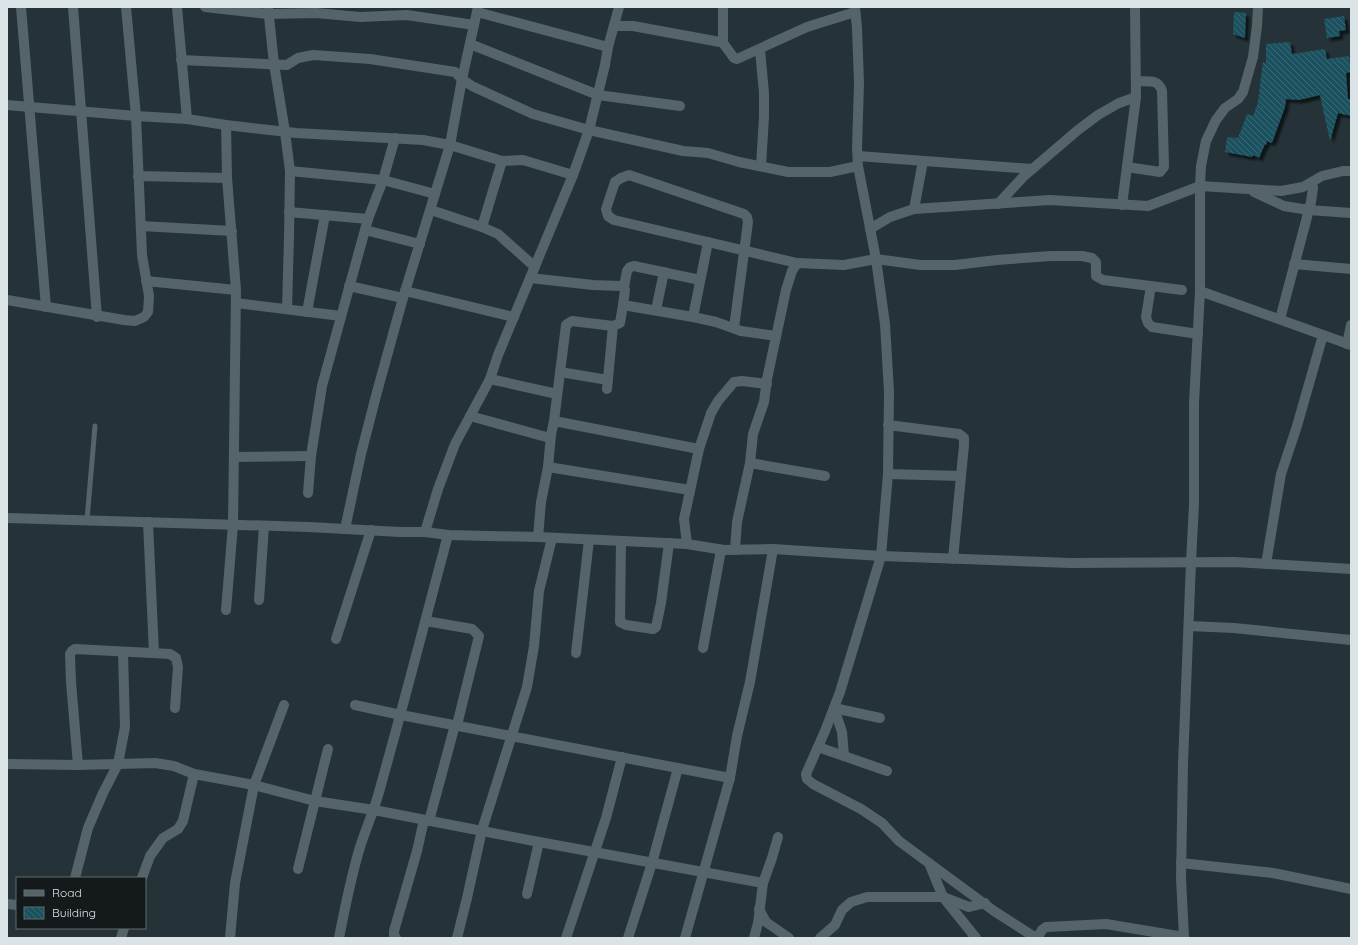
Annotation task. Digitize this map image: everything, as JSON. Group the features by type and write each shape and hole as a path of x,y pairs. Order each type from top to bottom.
{"street":[{"path":"21,7 46,307"},
{"path":"73,7 97,316"},
{"path":"7,300 97,316 135,321 142,319 148,312 149,296 142,255 136,116 126,7"},
{"path":"177,7 186,119"},
{"path":"205,7 360,12 408,11 474,25"},
{"path":"425,532 438,489 452,452 490,379 498,354 573,175 589,130 606,65 608,47 619,7"},
{"path":"723,7 723,44"},
{"path":"1122,205 1136,97 1135,7"},
{"path":"614,26 633,26 709,40 723,44 736,59 760,50 807,27 855,9 859,83 858,166 876,259 885,324 889,392 888,474 881,556 834,708 806,774 807,779 861,809 882,823 899,841 994,911 1037,938 1046,927 1106,924 1184,938 1182,863 1183,763 1189,626 1190,562 1194,504 1194,411 1200,291 1201,166 1206,141 1216,120 1225,108 1238,99 1243,92 1246,83 1253,57 1258,7 1248,7"},
{"path":"268,10 274,64 290,171 287,309"},
{"path":"345,528 360,454 404,295 450,145 477,10 608,47"},
{"path":"470,44 598,95 680,106"},
{"path":"760,50 764,93 761,166"},
{"path":"181,60 287,65 298,58 313,55 370,59 455,72 472,86 533,114 589,130 683,151 708,153 739,162 788,172 830,172 858,166"},
{"path":"1127,167 1160,172 1164,167 1162,91 1157,82 1136,81"},
{"path":"998,204 1023,177 1098,115 1119,103 1136,97"},
{"path":"7,105 186,119 285,132 424,140 450,145 502,161 522,160 573,175"},
{"path":"226,125 227,178 236,290 233,525 226,610"},
{"path":"308,493 311,456 322,386 368,219 383,180 395,138"},
{"path":"858,156 1032,169"},
{"path":"482,227 502,161"},
{"path":"914,209 922,161"},
{"path":"290,171 383,180 435,194"},
{"path":"870,229 890,217 914,209 1050,200 1148,206 1200,186 1281,191 1303,187 1322,176 1343,171 1351,171"},
{"path":"734,328 743,250 748,222 747,217 744,214 629,175 615,182 606,209 608,216 614,220 743,250 796,263 844,265 876,259 920,265 955,265 1051,256 1082,256 1092,258 1096,262 1096,276 1103,280 1182,290"},
{"path":"138,176 227,178"},
{"path":"1280,319 1311,202 1313,188 1312,182"},
{"path":"1249,190 1284,206 1309,210 1351,213"},
{"path":"430,210 482,227 498,234 535,267"},
{"path":"289,212 368,219"},
{"path":"307,312 325,215"},
{"path":"141,226 232,231"},
{"path":"365,230 420,244"},
{"path":"692,317 708,242"},
{"path":"735,550 737,522 750,463 753,434 764,402 786,290 796,263"},
{"path":"1294,264 1351,269"},
{"path":"538,537 541,502 548,466 550,438 554,421 566,325 572,321 614,326 620,323 627,271 630,267 634,266 700,280"},
{"path":"656,310 664,272"},
{"path":"530,278 593,285 618,286 624,288"},
{"path":"146,281 236,290"},
{"path":"349,286 404,295 514,317"},
{"path":"1150,286 1146,317 1148,323 1152,327 1198,334"},
{"path":"1200,291 1349,344 1351,325"},
{"path":"236,303 342,316"},
{"path":"623,305 716,322 741,331 776,336"},
{"path":"560,372 607,384 614,326"},
{"path":"1266,564 1281,474 1297,426 1323,335"},
{"path":"490,379 557,394"},
{"path":"688,544 684,519 700,449 711,413 718,401 734,382 742,380 767,384"},
{"path":"470,416 550,438"},
{"path":"554,421 700,449"},
{"path":"888,425 959,434 964,438 953,559"},
{"path":"234,457 311,456"},
{"path":"750,463 825,476"},
{"path":"548,466 690,490"},
{"path":"888,474 961,476"},
{"path":"7,518 345,528 400,532 425,532 448,535 538,537 688,544 721,550 773,549 953,559 1070,563 1235,562 1351,569"},
{"path":"148,522 154,653"},
{"path":"259,600 264,526"},
{"path":"336,639 371,530"},
{"path":"339,938 353,872 374,810 401,715 448,535"},
{"path":"457,938 468,898 482,830 527,687 534,646 539,591 552,538"},
{"path":"576,654 589,540"},
{"path":"621,541 620,622 626,625 653,629 656,628 661,603 669,543"},
{"path":"685,938 730,778 737,736 750,682 773,549"},
{"path":"703,648 721,550"},
{"path":"396,938 394,936 394,931 456,725 479,636 472,630 426,621"},
{"path":"1189,626 1234,628 1351,640"},
{"path":"78,765 70,654 75,649 170,654 176,658 178,667 175,708"},
{"path":"75,877 88,828 103,793 118,764 126,727 123,652"},
{"path":"230,938 235,883 254,785 284,705"},
{"path":"355,705 730,778"},
{"path":"834,708 880,718"},
{"path":"834,708 842,732 844,756"},
{"path":"818,747 887,771"},
{"path":"298,869 328,749"},
{"path":"566,938 606,818 622,757"},
{"path":"7,764 78,765 155,763 174,766 194,774 254,785 315,801 374,810 763,883"},
{"path":"628,938 652,863 678,768"},
{"path":"142,877 150,856 154,850 163,838 178,829 183,821 194,774"},
{"path":"754,938 758,923 763,883 778,837"},
{"path":"527,894 539,842"},
{"path":"929,863 943,897 976,938"},
{"path":"1182,863 1273,874 1351,889"},
{"path":"820,938 835,925 842,910 851,902 867,897 943,897 970,907 985,903"},
{"path":"759,909 766,922 789,938"}],"lane":[{"path":"87,520 95,426"}],"building":[{"path":"1234,12 1246,13 1245,38 1233,34"},
{"path":"1344,16 1346,30 1339,31 1340,36 1327,38 1324,19"},
{"path":"1290,42 1292,54 1325,49 1327,59 1349,56 1351,72 1346,73 1348,99 1351,99 1351,116 1338,113 1330,141 1320,95 1299,100 1286,99 1285,107 1272,143 1267,141 1259,158 1253,155 1252,157 1225,152 1227,137 1238,138 1247,114 1253,116 1258,102 1263,62 1266,63 1266,44"}]}
